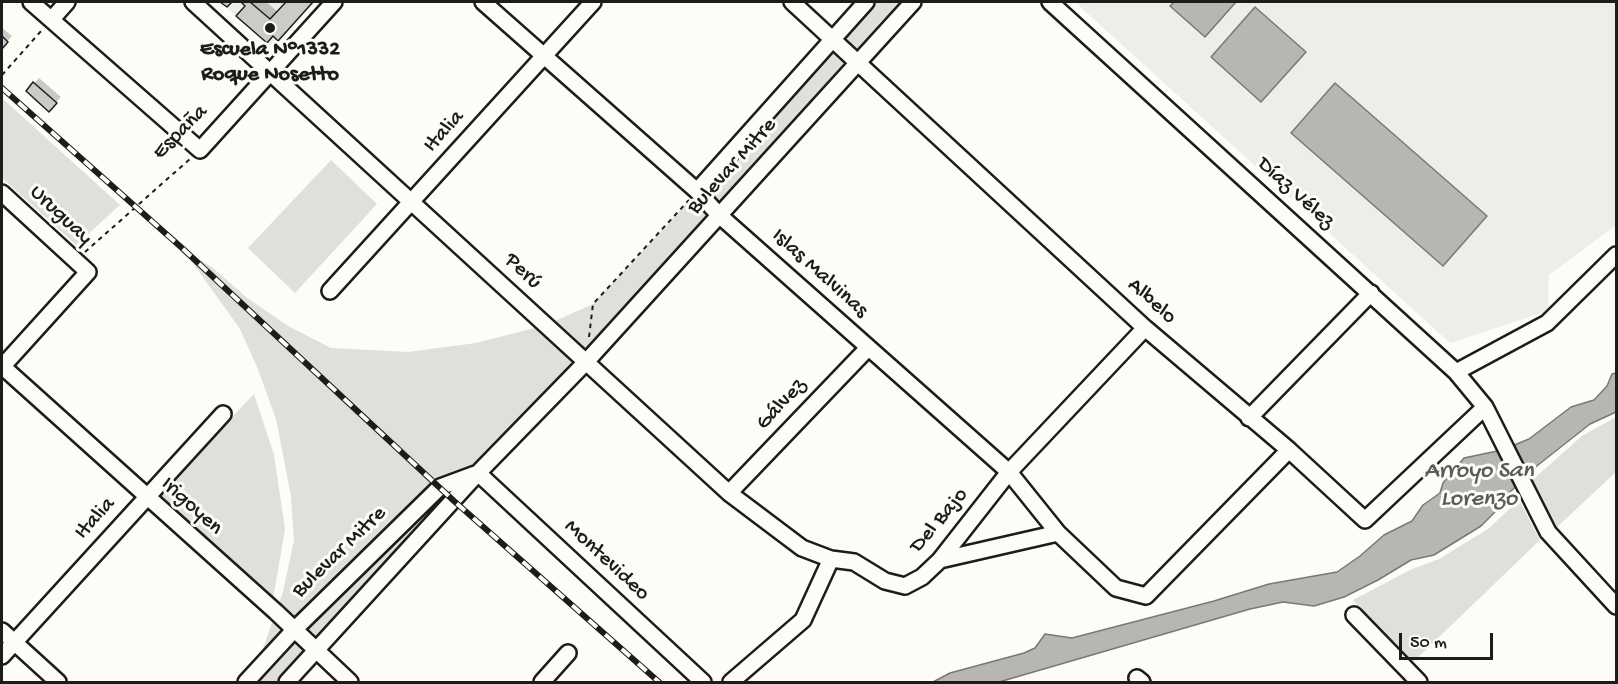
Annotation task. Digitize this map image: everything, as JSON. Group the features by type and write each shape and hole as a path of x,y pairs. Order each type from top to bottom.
{"street":[{"path":"31,2 200,150"},
{"path":"52,19 67,2"},
{"name":"Perú","path":"193,2 729,493 802,548 831,559"},
{"name":"España","path":"200,150 333,2"},
{"name":"Islas Malvinas","path":"483,2 1009,472 1058,533 1116,588 1146,596 1289,450"},
{"name":"Italia","path":"330,291 593,2"},
{"name":"Albelo","path":"792,2 1145,328 1289,450 1365,520 1485,407"},
{"name":"Bulevar Mitre","path":"697,191 866,2"},
{"name":"Bulevar Mitre","path":"287,682 478,473 586,362 913,2"},
{"name":"Díaz Vélez","path":"1050,2 1456,372 1485,407 1548,532 1617,606"},
{"name":"Uruguay","path":"2,193 88,272 2,366"},
{"path":"1456,372 1547,323 1617,255"},
{"path":"1249,418 1371,293"},
{"name":"Del Bajo","path":"831,559 854,562 885,580 905,586 922,577 940,560 1009,472 1145,328"},
{"name":"Gálvez","path":"729,493 868,348"},
{"name":"Irigoyen","path":"2,366 276,612 350,682"},
{"name":"Italia","path":"2,656 223,414"},
{"name":"Bulevar Mitre","path":"246,682 294,630 440,488 478,473"},
{"name":"Montevideo","path":"478,473 704,682"},
{"path":"940,560 1058,533"},
{"path":"731,682 803,620 831,559"},
{"path":"1354,615 1419,682"},
{"path":"2,631 58,682"},
{"path":"542,682 568,653"}],"path":[{"path":"2,75 52,19"},
{"name":"España","path":"75,261 200,150"},
{"name":"Bulevar Mitre","path":"589,339 593,304 697,191"}],"shaded area":[{"name":"Escuela N°1332 Roque Nosetto","path":"220,2 313,2 272,47"},
{"path":"866,2 913,2 287,682 244,682 261,654 283,592 294,540 291,496 276,419 257,367 240,329 182,248 213,268 246,297 288,326 331,348 408,352 476,343 546,325 593,304 668,224"},
{"path":"1075,2 1616,2 1616,225 1549,275 1548,311 1450,343"},
{"path":"2,98 120,205 76,245 2,178"},
{"path":"331,160 377,204 295,293 248,248"},
{"path":"254,394 274,455 285,529 273,599 156,496"},
{"path":"1616,417 1616,472 1555,529 1530,482 1582,436"},
{"path":"1519,500 1540,540 1410,665 1353,600 1410,570 1439,559 1488,529"}],"water":[{"path":"1174,2 1236,2 1205,37 1170,6"},
{"path":"1255,7 1306,52 1261,102 1211,57"},
{"path":"1335,83 1487,216 1443,266 1291,133"},
{"name":"Arroyo San Lorenzo","path":"1616,373 1616,412 1590,424 1538,465 1510,492 1503,504 1481,526 1434,555 1411,560 1344,597 1314,606 1283,602 1250,609 999,682 933,682 950,673 1024,653 1035,648 1045,634 1072,638 1214,601 1269,584 1337,572 1384,535 1412,521 1423,505 1440,493 1443,483 1464,458 1502,450 1529,439 1571,407 1594,400 1607,386 1612,374"}],"building":[{"path":"220,2 232,2 227,7"},
{"name":"Escuela N°1332 Roque Nosetto","path":"241,2 250,2 270,19 286,2 313,2 278,41 273,36 267,43 236,16 245,6"},
{"path":"2,36 8,42 2,49"},
{"path":"33,82 57,103 49,112 26,91"}],"railway":[{"path":"2,88 182,248 454,501 659,682"}],"place":[{"name":"Escuela N°1332 Roque Nosetto","path":"270,28"}]}
